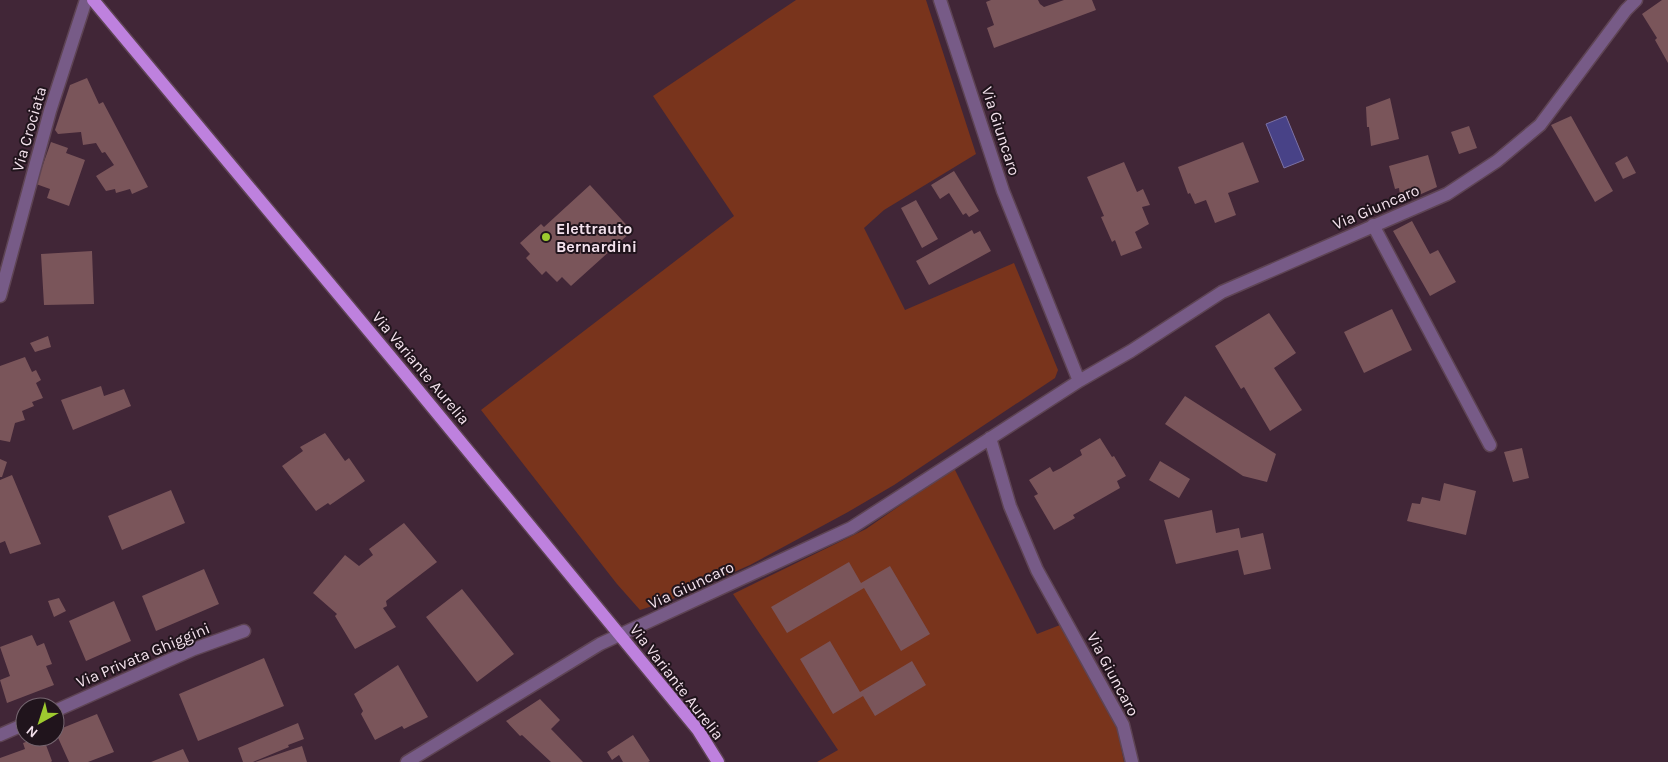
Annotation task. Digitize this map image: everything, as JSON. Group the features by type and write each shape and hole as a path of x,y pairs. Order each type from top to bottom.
{"main road":[{"name":"Via Variante Aurelia","path":"93,0 698,730 718,762"}],"street":[{"name":"Via Crociata","path":"0,296 50,111 86,0"},
{"name":"Via Giuncaro","path":"940,0 1004,191 1079,381"},
{"name":"Via Giuncaro","path":"407,762 600,644 851,528 1079,381 1222,292 1447,194 1498,161 1540,125 1626,10 1636,0"},
{"path":"1373,225 1490,445"},
{"name":"Via Giuncaro","path":"990,438 1010,506 1037,570 1123,725 1132,762"},
{"name":"Via Privata Ghiggini","path":"65,706 194,649 244,631"},
{"path":"0,735 15,728"}],"shaded area":[{"path":"796,0 926,0 976,154 884,210 864,228 905,310 1014,263 1058,370 1055,378 894,485 848,512 750,565 668,601 640,610 617,584 481,410 734,216 653,96"},
{"path":"1286,116 1304,160 1284,168 1266,124"},
{"path":"954,468 1037,634 1060,625 1117,728 1124,762 817,762 838,750 733,594 866,529"}],"building":[{"path":"991,0 1038,0 1044,7 1064,0 1092,0 1096,10 994,48 987,28 994,25 986,2"},
{"path":"1662,0 1668,0 1668,63 1655,40 1657,38 1642,14"},
{"path":"87,78 99,104 103,102 148,187 132,194 130,189 116,193 115,189 106,191 96,176 114,165 105,152 102,153 96,143 83,145 81,132 58,134 55,130 70,85"},
{"path":"1390,98 1399,139 1371,146 1369,127 1367,127 1366,107"},
{"path":"1571,116 1613,191 1595,202 1551,125"},
{"path":"1469,126 1477,148 1459,154 1451,132"},
{"path":"51,142 68,148 66,153 85,160 69,206 47,198 50,189 36,184"},
{"path":"1243,142 1259,182 1228,193 1236,215 1215,223 1206,200 1195,204 1190,193 1188,194 1178,167"},
{"path":"1428,155 1437,187 1401,203 1399,188 1395,189 1389,166"},
{"path":"1627,156 1636,173 1623,179 1615,163"},
{"path":"1124,162 1137,192 1143,189 1150,205 1142,207 1149,224 1135,232 1142,248 1121,256 1115,240 1112,242 1101,217 1104,216 1087,177"},
{"path":"954,171 979,211 969,217 966,213 963,215 949,193 940,199 931,185"},
{"name":"Elettrauto Bernardini","path":"590,185 632,231 571,286 562,277 557,282 546,271 542,275 526,258 530,254 520,243 541,224 544,227"},
{"path":"916,200 938,239 922,248 901,208"},
{"path":"1412,221 1430,254 1438,250 1456,282 1430,296 1393,231"},
{"path":"972,230 974,234 980,231 991,251 929,285 916,261"},
{"path":"92,251 94,304 44,305 41,254"},
{"path":"1392,309 1412,350 1364,373 1344,332"},
{"path":"1269,313 1296,353 1274,368 1302,410 1270,431 1244,387 1241,389 1215,346"},
{"path":"48,336 51,347 35,352 30,343"},
{"path":"25,357 32,372 36,370 41,380 36,383 43,398 32,402 34,406 22,411 25,420 15,423 10,442 0,440 0,366"},
{"path":"101,386 104,396 124,389 131,406 73,430 61,400"},
{"path":"1185,396 1276,454 1267,482 1243,476 1165,424"},
{"path":"325,433 345,461 349,458 365,481 330,505 328,503 316,511 282,466 303,451 300,447"},
{"path":"1100,438 1126,476 1117,481 1120,488 1073,515 1075,518 1054,530 1034,496 1038,494 1029,480 1050,467 1053,472 1061,468 1082,455 1080,450"},
{"path":"1522,448 1529,478 1513,482 1504,452"},
{"path":"0,459 7,462 2,477 0,477"},
{"path":"1160,461 1190,479 1179,498 1149,480"},
{"path":"12,475 41,544 10,554 5,541 0,543 0,480"},
{"path":"1444,483 1476,491 1466,535 1407,521 1412,503 1420,504 1422,497 1440,501"},
{"path":"171,490 185,523 122,550 108,516"},
{"path":"1212,510 1216,533 1239,528 1241,538 1263,533 1271,569 1244,575 1238,550 1176,564 1164,520"},
{"path":"404,523 437,562 386,601 387,606 383,608 396,627 355,649 335,616 337,614 313,593 345,555 359,566 373,555 369,549"},
{"path":"849,562 861,583 890,566 930,634 901,651 864,588 787,633 771,607"},
{"path":"204,569 219,604 156,631 142,596"},
{"path":"462,589 514,654 477,682 426,617"},
{"path":"59,598 66,611 54,617 48,601"},
{"path":"114,601 131,641 86,661 69,621"},
{"path":"32,635 37,646 44,643 52,664 46,666 54,685 23,697 15,697 15,700 7,703 0,680 10,676 0,647"},
{"path":"830,641 860,692 912,661 926,685 875,716 863,696 833,714 800,659"},
{"path":"264,658 284,706 198,741 179,694"},
{"path":"398,665 428,717 404,729 402,726 375,740 361,714 363,711 354,694"},
{"path":"540,699 560,720 551,729 583,762 551,762 522,735 520,736 506,721"},
{"path":"97,714 114,752 88,762 69,762 62,747 65,747 65,727"},
{"path":"298,723 304,739 253,762 243,762 238,748"},
{"path":"633,735 650,761 623,762 619,755 612,760 607,752"},
{"path":"302,746 307,762 255,762"},
{"path":"24,747 47,747 52,761 0,762 0,758 25,749"},
{"path":"183,749 189,762 151,762"}],"place":[{"name":"Elettrauto Bernardini","path":"546,237"}]}
